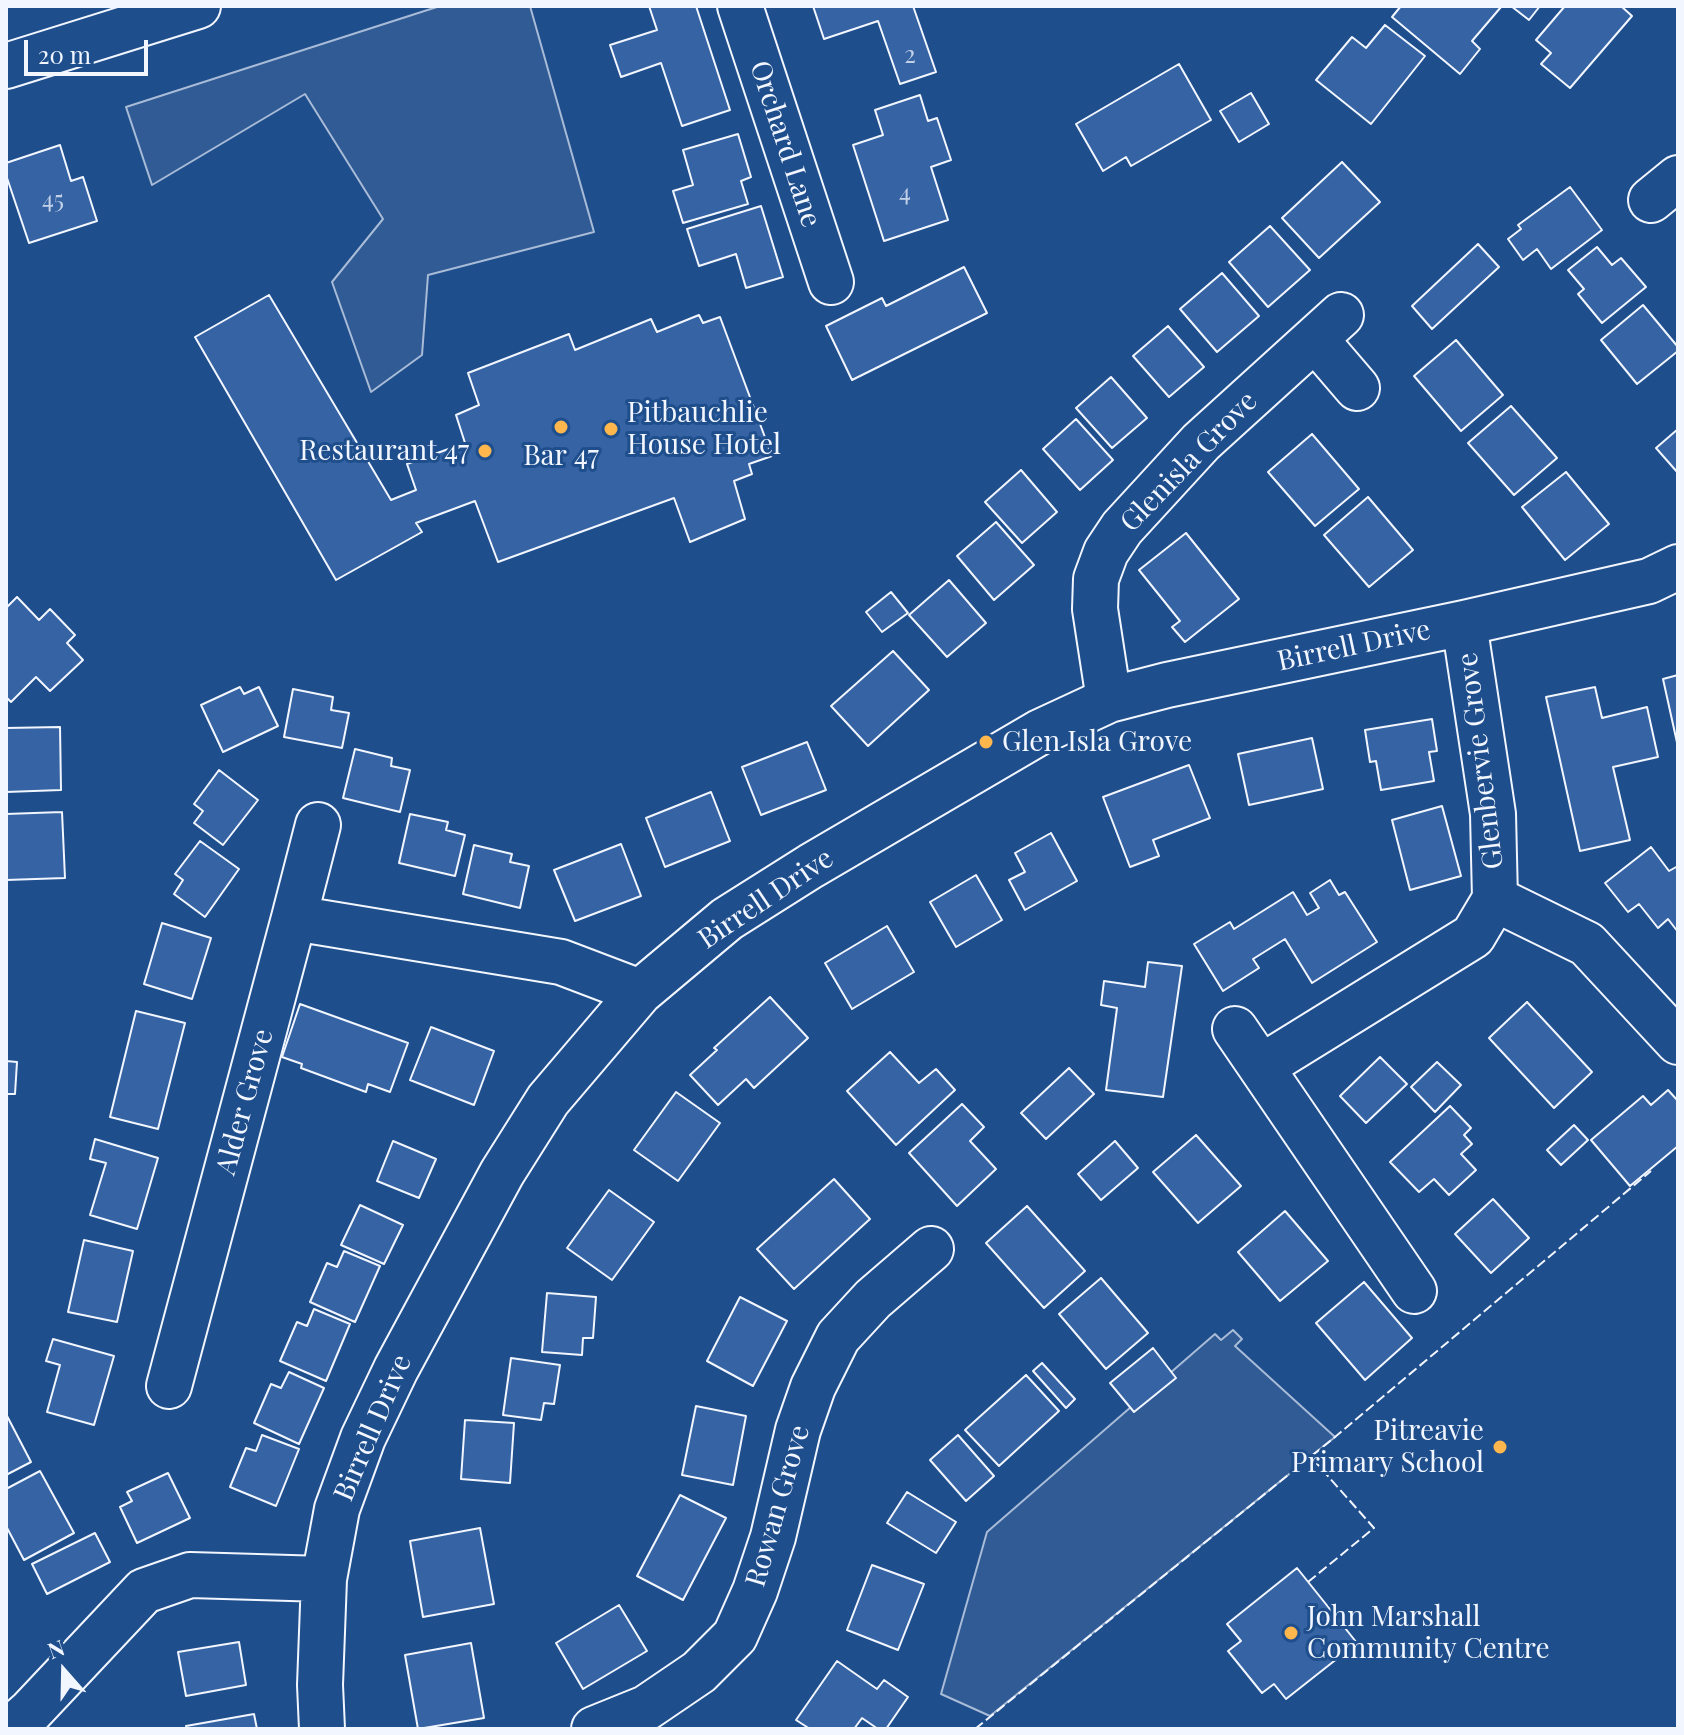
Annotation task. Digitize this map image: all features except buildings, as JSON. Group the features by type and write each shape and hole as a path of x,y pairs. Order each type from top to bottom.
{"street":[{"path":"6,66 198,6"},
{"name":"Orchard Lane","path":"740,6 831,282"},
{"name":"Glenisla Grove","path":"1109,700 1095,609 1096,579 1106,552 1122,528 1201,442 1328,327 1357,388"},
{"name":"Birrell Drive","path":"322,1729 320,1685 324,1579 337,1509 363,1438 396,1369 502,1173 548,1100 640,992 727,919 799,874 1040,732 1109,700 1649,581 1678,567"},
{"name":"Glenbervie Grove","path":"1261,1067 1473,936 1495,899 1493,814 1464,623"},
{"name":"Alder Grove","path":"169,1386 211,1289 294,918 318,825"},
{"name":"Glenbervie Grove","path":"1495,899 1587,944 1678,1042"},
{"path":"294,918 561,962 640,992"},
{"path":"1235,1029 1414,1291"},
{"name":"Rowan Grove","path":"594,1729 646,1708 699,1672 735,1636 755,1591 773,1537 798,1430 825,1362 838,1337 873,1299 931,1249"},
{"path":"11,1729 144,1591 190,1575 324,1579"}],"shaded area":[{"path":"440,6 530,6 594,232 428,275 422,355 371,392 332,282 383,219 305,94 152,185 126,107"},
{"path":"1233,1330 1242,1339 1235,1346 1335,1437 990,1716 941,1694 987,1532 1215,1334 1221,1340"}],"fence":[{"path":"975,1729 1335,1437 1651,1171"},
{"path":"1308,1582 1374,1528 1311,1457"}],"place":[{"name":"Bar 47","path":"561,427"},
{"name":"Pitbauchlie House Hotel","path":"611,429"},
{"name":"Restaurant 47","path":"485,451"},
{"name":"Glen Isla Grove","path":"986,742"},
{"name":"Pitreavie Primary School","path":"1500,1447"},
{"name":"John Marshall Community Centre","path":"1291,1633"}]}
